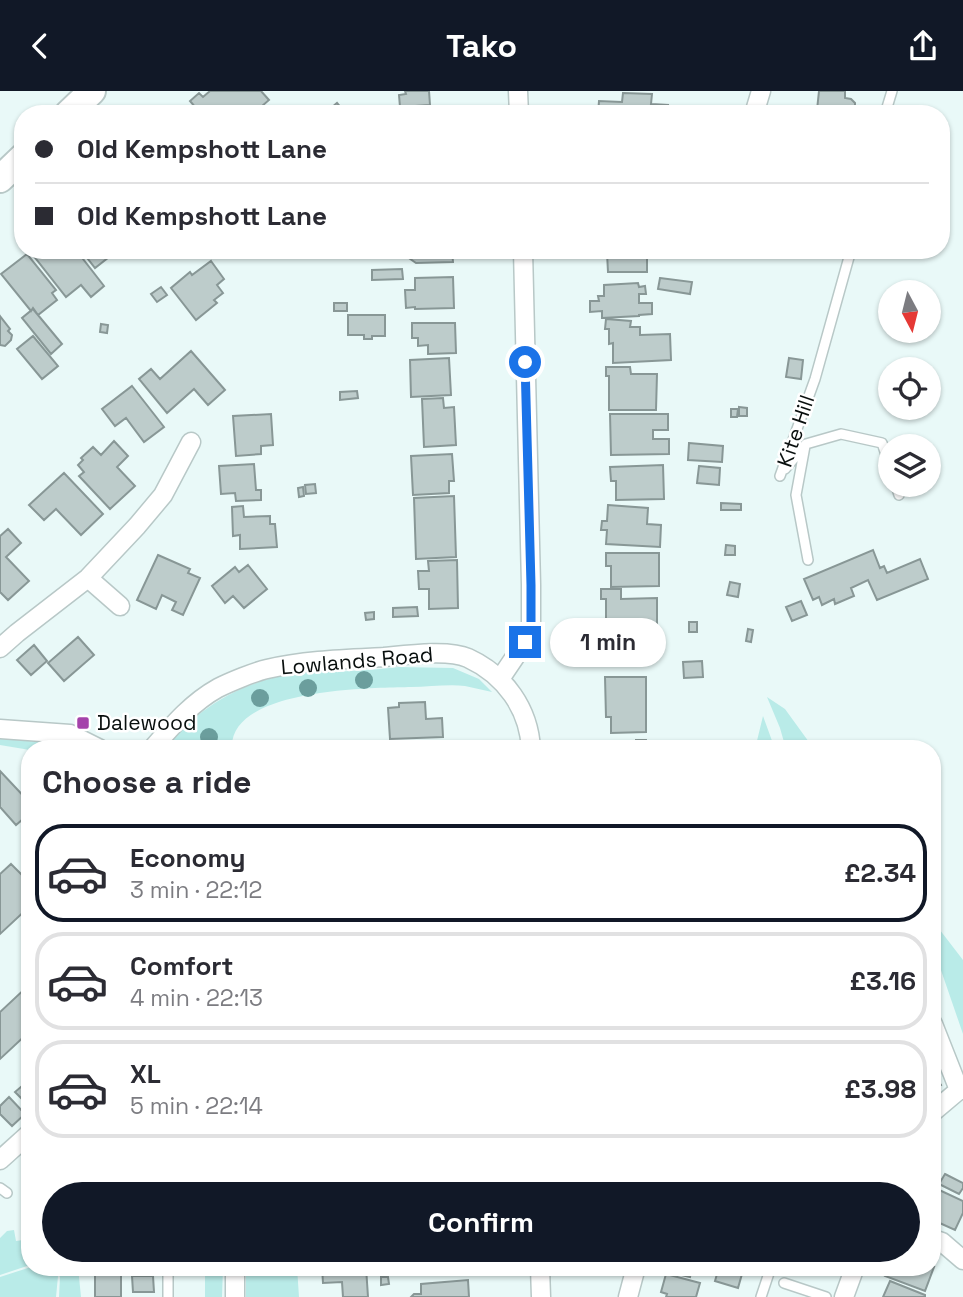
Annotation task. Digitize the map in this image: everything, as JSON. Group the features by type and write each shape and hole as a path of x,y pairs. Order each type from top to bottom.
{"street":[{"path":"77,105 92,91"},
{"path":"0,179 14,166"},
{"path":"523,259 531,628 525,642 500,679 515,697 530,731 530,740"},
{"path":"0,648 88,578 163,495 191,442"},
{"path":"88,578 120,606"},
{"name":"Lowlands Road","path":"160,740 184,712 218,688 265,669 310,662 451,654 467,657 500,679"},
{"path":"0,729 61,740"},
{"path":"941,1043 961,1090 941,1106"},
{"path":"0,1160 21,1141"},
{"path":"941,1243 963,1260"},
{"path":"235,1276 235,1297"},
{"path":"540,1276 541,1297"},
{"path":"628,1297 634,1276"},
{"path":"844,1297 852,1276"}],"lane":[{"name":"Kite Hill","path":"848,259 815,379 780,475 806,445 841,435 878,442"},
{"path":"806,445 796,495 808,560"},
{"path":"168,1276 168,1297"},
{"path":"761,1297 768,1276"},
{"path":"784,1283 826,1297"}],"shaded area":[{"path":"399,667 453,668 479,679 492,692 445,685 305,695 253,714 237,729 234,740 170,740 202,712 245,687 291,674"},
{"path":"767,697 785,709 807,740 783,740"},
{"path":"763,716 772,740 757,740"},
{"path":"0,737 33,740 21,740 21,748 0,745"},
{"path":"941,931 963,960 963,1034 941,970"},
{"path":"14,1230 16,1241 21,1240 21,1268 0,1275 0,1238 7,1231"},
{"path":"21,1270 21,1276 58,1276 56,1297 0,1297 0,1277"},
{"path":"79,1276 81,1297 59,1297 60,1277"},
{"path":"205,1276 223,1276 222,1297 205,1297"},
{"path":"246,1276 298,1276 299,1297 246,1297"}],"building":[{"path":"210,91 261,91 269,100 263,105 193,105 190,101 199,93 203,97"},
{"path":"405,91 429,91 430,105 400,105 399,95 406,94"},
{"path":"819,91 845,91 845,98 855,103 855,105 818,105"},
{"path":"623,93 652,94 651,104 668,105 599,105 599,101 622,102"},
{"path":"20,259 31,259 56,290 52,293 57,300 38,315 33,308 31,311 1,274"},
{"path":"36,259 83,259 104,286 91,297 81,285 66,297"},
{"path":"88,259 106,259 95,268"},
{"path":"410,259 453,259 453,262 416,263"},
{"path":"607,259 647,259 647,272 608,272"},
{"path":"211,261 224,279 217,285 223,293 214,300 217,303 196,320 171,288 190,272 192,275"},
{"path":"402,269 403,279 372,280 372,270"},
{"path":"453,277 454,308 406,308 405,290 415,290 415,278"},
{"path":"660,278 692,282 690,294 658,289"},
{"path":"638,283 639,287 645,286 646,294 639,294 639,303 652,303 652,314 602,318 602,311 590,312 590,301 599,301 598,296 604,296 604,285"},
{"path":"161,287 167,295 157,302 151,294"},
{"path":"334,303 347,303 347,311 334,311"},
{"path":"33,309 62,344 51,354 22,318"},
{"path":"348,315 385,315 385,336 364,339 364,335 348,335"},
{"path":"0,316 12,335 5,346 0,345"},
{"path":"606,319 631,321 630,327 640,327 640,335 670,334 671,360 613,363 613,343 609,344 609,329 605,329"},
{"path":"412,323 455,323 456,353 428,354 428,345 418,346 418,338 412,338"},
{"path":"101,324 108,325 107,333 100,332"},
{"path":"33,336 58,366 42,379 17,349"},
{"path":"191,351 225,390 208,405 194,389 167,413 139,379 151,369 160,379"},
{"path":"449,358 451,395 411,397 410,360"},
{"path":"789,358 803,360 801,379 786,377"},
{"path":"606,367 630,367 631,374 657,374 656,410 609,410 609,376 606,376"},
{"path":"132,386 164,427 144,442 126,418 115,426 102,409"},
{"path":"357,391 358,398 340,400 340,392"},
{"path":"443,398 444,408 454,407 456,445 424,447 422,399"},
{"path":"739,407 747,408 747,416 739,416"},
{"path":"731,409 738,409 737,417 731,417"},
{"path":"271,414 273,445 261,446 261,454 236,456 233,416"},
{"path":"610,414 668,414 668,430 653,430 653,439 669,439 669,454 611,455"},
{"path":"114,441 128,456 117,467 135,486 110,509 79,476 84,472 78,465 83,460 81,458 93,447 101,455"},
{"path":"689,443 723,446 722,462 688,460"},
{"path":"452,454 454,481 449,481 449,493 413,495 411,456"},
{"path":"254,464 256,490 261,490 261,500 236,501 235,493 221,494 219,466"},
{"path":"663,465 664,499 616,500 616,481 611,481 610,467"},
{"path":"699,466 720,468 719,485 697,483"},
{"path":"64,473 103,514 81,535 56,509 44,520 29,505"},
{"path":"315,484 316,493 306,494 305,485"},
{"path":"303,487 304,496 299,497 298,488"},
{"path":"454,496 456,557 416,559 414,498"},
{"path":"721,503 741,504 741,510 721,510"},
{"path":"608,505 648,508 647,524 661,525 660,547 606,544 607,530 601,530 602,521 607,521"},
{"path":"243,506 244,517 270,516 270,524 275,524 277,547 240,549 240,535 233,536 232,507"},
{"path":"8,529 21,543 6,557 29,581 8,600 0,592 0,536"},
{"path":"726,545 735,546 735,555 725,555"},
{"path":"873,550 880,568 884,566 887,573 920,559 928,579 877,600 868,580 851,588 854,596 835,604 834,599 822,605 819,597 813,600 804,579"},
{"path":"606,553 659,553 659,586 611,587 611,566 606,566"},
{"path":"158,555 190,569 188,573 200,578 183,615 172,610 176,602 162,595 156,609 137,600"},
{"path":"457,560 458,608 429,609 429,589 419,589 418,571 429,571 428,561"},
{"path":"248,565 267,589 244,608 233,596 225,603 212,586 235,567 239,572"},
{"path":"730,582 740,584 738,597 727,595"},
{"path":"601,589 621,589 621,599 657,598 657,632 606,633 606,599 601,599"},
{"path":"801,601 807,615 792,621 786,607"},
{"path":"417,607 418,616 393,617 393,608"},
{"path":"374,612 374,619 366,620 365,613"},
{"path":"689,622 697,622 697,632 689,632"},
{"path":"748,629 753,630 751,642 746,641"},
{"path":"78,637 94,655 64,681 48,663"},
{"path":"34,645 47,661 31,675 17,660"},
{"path":"702,661 703,677 684,678 683,662"},
{"path":"605,677 646,677 646,732 611,733 611,717 606,717"},
{"path":"425,702 426,719 442,718 443,737 390,739 388,708 399,707 399,703"},
{"path":"0,771 21,793 21,821 16,825 0,807"},
{"path":"11,864 21,874 21,914 0,934 0,874"},
{"path":"21,992 21,1039 0,1059 0,1012"},
{"path":"21,1087 21,1098 15,1092"},
{"path":"9,1097 21,1110 21,1118 12,1126 0,1114 0,1106"},
{"path":"945,1174 963,1183 963,1188 959,1194 941,1185"},
{"path":"941,1191 963,1201 963,1213 955,1230 941,1224"},
{"path":"95,1276 121,1276 121,1297 95,1297"},
{"path":"132,1276 153,1276 154,1292 133,1292"},
{"path":"323,1276 367,1276 368,1297 343,1297 342,1282 323,1283"},
{"path":"665,1276 700,1283 696,1297 666,1297 667,1294 661,1292"},
{"path":"716,1276 741,1276 738,1288 715,1281"},
{"path":"885,1276 931,1276 925,1291"},
{"path":"381,1277 388,1277 389,1284 381,1285"},
{"path":"468,1280 469,1297 411,1297 421,1294 421,1284"},
{"path":"890,1281 925,1295 925,1297 883,1297"}],"place":[{"name":"Dalewood","path":"83,723"}],"route":[{"path":"525,362 531,585 531,628 525,642"}]}
